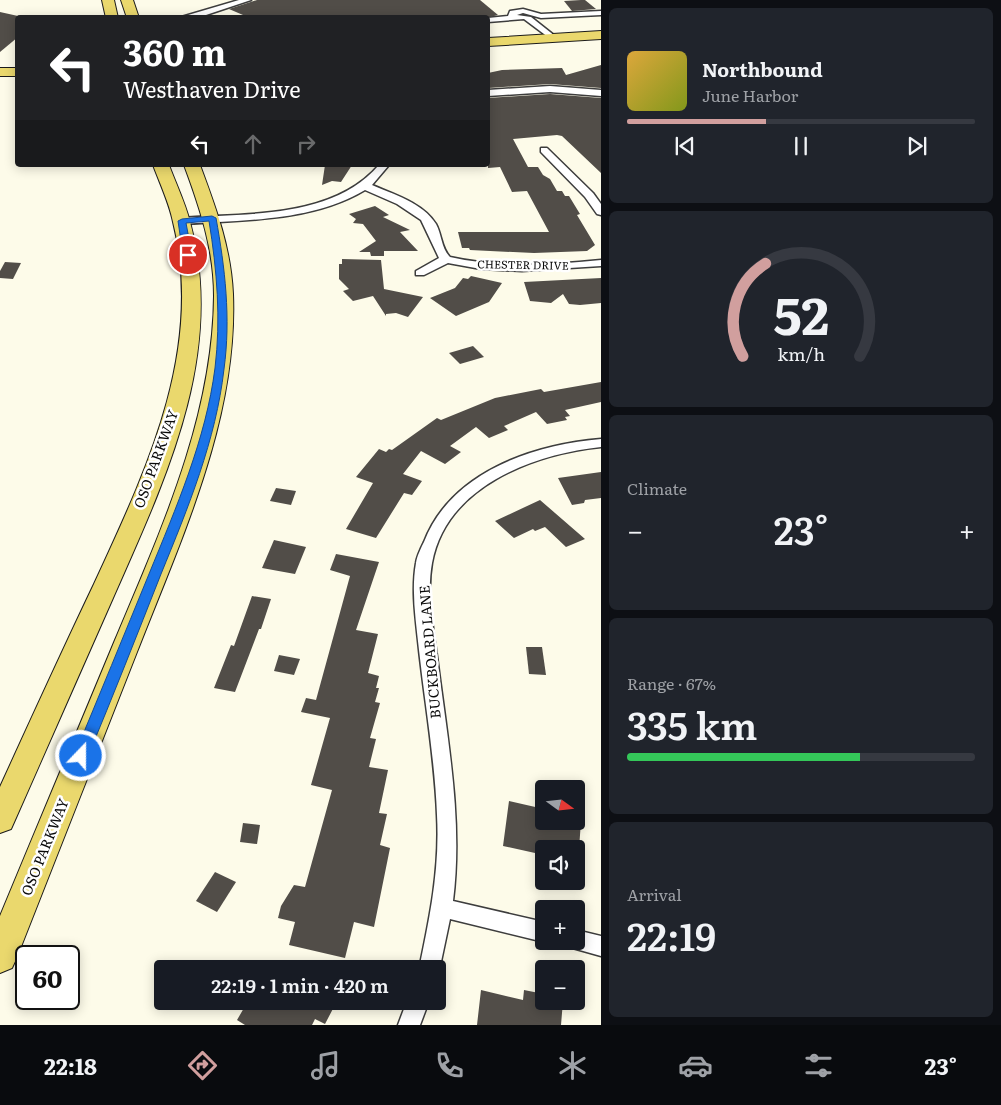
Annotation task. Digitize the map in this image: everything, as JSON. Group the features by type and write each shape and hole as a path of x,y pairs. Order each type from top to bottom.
{"main road":[{"path":"108,0 111,15"},
{"path":"127,0 132,15"},
{"path":"490,33 544,25 601,26"},
{"path":"490,41 544,25 601,35"},
{"path":"0,62 15,62"},
{"path":"0,72 15,72"},
{"name":"OSO PARKWAY","path":"0,820 154,473 173,418 183,380 190,336 188,255 182,221 162,167"},
{"name":"OSO PARKWAY","path":"0,957 174,528 200,454 220,370 223,328 220,264 212,218 193,167"}],"street":[{"path":"200,15 247,0"},
{"path":"512,18 513,13 523,10 544,25"},
{"path":"490,20 528,18 544,25 601,13"},
{"path":"528,18 544,25"},
{"path":"490,93 550,89 601,93"},
{"path":"544,150 589,195 601,212"},
{"path":"182,221 310,208 346,197 379,175 383,167"},
{"path":"365,186 410,207 428,221 436,237 440,254 446,259 420,273"},
{"name":"CHESTER DRIVE","path":"446,259 473,264 534,267 601,263"},
{"name":"BUCKBOARD LANE","path":"432,960 448,864 447,814 422,600 424,562 437,528 460,498 490,475 532,456 580,445 601,443"},
{"path":"442,908 535,930"},
{"path":"585,942 601,946"},
{"path":"409,1025 415,1010"}],"building":[{"path":"257,0 480,0 498,15 490,17 490,15 243,15 229,9"},
{"path":"585,0 596,9 572,11 564,1"},
{"path":"0,12 15,15 15,40 0,52"},
{"path":"601,65 601,88 550,84 490,88 490,73 502,70 562,68 566,75"},
{"path":"550,94 601,98 601,173 562,136 513,139 528,167 538,167 543,175 550,179 557,191 562,191 565,196 569,196 580,214 577,215 595,245 587,251 534,253 462,248 458,232 549,232 527,191 512,192 500,167 488,168 490,167 490,98"},
{"path":"325,167 351,167 341,182 332,181 322,185"},
{"path":"375,206 389,215 383,217 410,230 400,232 418,251 384,251 384,256 371,256 370,252 359,252 376,241 363,224 353,223 356,219 349,214"},
{"path":"342,259 381,260 384,289 423,297 408,317 396,313 386,314 386,316 373,296 353,301 343,291 349,289 339,279 339,264 342,264"},
{"path":"5,262 21,263 13,279 0,278 0,271"},
{"path":"471,276 502,283 489,302 456,316 430,298 455,288 463,278 468,279"},
{"path":"601,278 601,303 580,305 569,304 563,294 551,303 530,301 524,282"},
{"path":"473,346 484,357 460,364 449,353"},
{"path":"601,382 601,402 565,410 570,416 565,417 567,420 547,424 536,412 504,426 508,430 489,438 476,427 450,446 461,452 445,464 421,451 403,474 422,481 412,495 404,493 376,538 346,529 373,483 356,477 379,449 386,452 389,449 392,450 437,418 441,420 495,398 541,389 544,392"},
{"path":"601,472 601,498 585,500 584,503 572,505 558,478"},
{"path":"276,488 296,491 291,505 270,501"},
{"path":"540,500 585,539 566,547 545,527 535,531 533,529 514,538 495,521"},
{"path":"274,540 306,547 295,574 262,568"},
{"path":"336,554 379,562 356,630 378,634 368,673 379,676 376,688 379,688 375,702 380,703 370,738 376,739 369,767 388,770 379,813 387,814 380,845 390,848 374,927 354,922 345,958 289,945 295,922 278,918 281,906 294,885 305,887 332,790 311,785 330,718 301,712 306,698 316,700 350,576 330,570"},
{"path":"252,596 271,599 261,629 259,629 235,692 214,688 231,645 234,646"},
{"path":"526,647 542,647 546,675 529,674"},
{"path":"279,655 300,659 294,675 274,671"},
{"path":"509,801 535,807 535,830 580,830 580,840 535,840 535,853 503,846"},
{"path":"243,823 260,825 257,844 240,842"},
{"path":"215,872 236,882 217,912 196,901"},
{"path":"481,990 523,1000 524,990 535,992 535,1010 562,1010 561,1025 477,1025"},
{"path":"243,1010 332,1010 325,1024 315,1019 312,1025 245,1025 237,1020"}],"route":[{"path":"81,756 177,519 200,454 212,410 220,370 223,328 220,264 212,218 182,221 188,255"}]}
